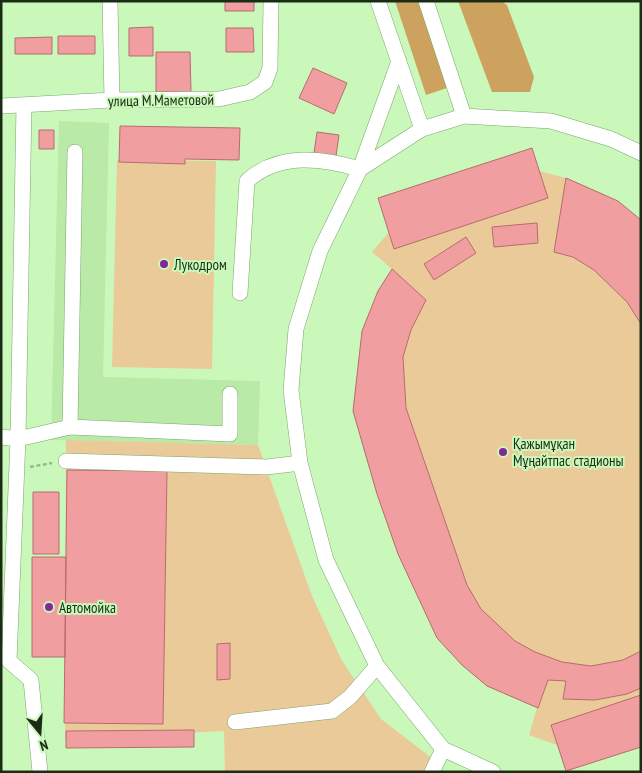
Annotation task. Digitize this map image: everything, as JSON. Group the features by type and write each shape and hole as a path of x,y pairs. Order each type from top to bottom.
{"street":[{"path":"110,1 112,100"},
{"name":"улица М.Маметовой","path":"1,106 112,100 219,99 250,92 265,82 270,68 271,1"},
{"path":"378,1 422,129"},
{"path":"426,1 464,116"},
{"path":"399,62 360,169 320,251 296,329 291,390 300,464 326,560 377,666 443,748 493,772"},
{"path":"24,105 17,470 5,660 31,680 40,772"},
{"path":"240,293 247,181 260,169 300,159 324,159 360,169 422,129 464,116 551,120 612,139 641,153"},
{"path":"70,427 75,152"},
{"path":"1,437 18,439 70,427 230,434 230,394"},
{"path":"66,461 267,467 300,464"},
{"path":"235,722 332,711 350,697 377,666"},
{"path":"432,772 443,748"}],"path":[{"path":"17,470 66,461"}],"shaded area":[{"path":"395,1 419,1 447,88 426,95"},
{"path":"458,1 501,1 507,5 534,77 530,92 492,92"},
{"path":"59,121 109,123 103,377 260,381 258,445 51,440"},
{"name":"Қажымұқан Мұңайтпас стадионы","path":"532,148 539,171 566,178 618,201 641,220 641,747 566,771 557,745 529,735 537,708 487,686 462,665 437,638 398,554 377,494 353,411 362,331 378,291 392,269 372,252 389,232 378,198"},
{"name":"Лукодром","path":"117,160 216,161 212,369 112,367"},
{"path":"66,440 258,445 312,596 341,659 381,719 433,759 427,772 225,772 224,731 65,739"}],"building":[{"path":"225,1 254,1 254,11 225,11"},
{"path":"153,27 153,56 129,56 129,28"},
{"path":"226,28 253,28 254,52 226,52"},
{"path":"58,36 95,36 95,54 58,54"},
{"path":"52,37 52,54 15,54 15,38"},
{"path":"156,52 190,52 191,92 156,92"},
{"path":"313,68 347,83 334,114 299,98"},
{"path":"120,126 240,128 239,160 185,159 185,164 119,162"},
{"path":"39,130 54,130 54,149 39,149"},
{"path":"317,132 339,135 336,156 314,153"},
{"path":"532,148 548,198 394,249 378,198"},
{"path":"566,178 618,201 641,220 641,324 627,302 594,270 573,257 554,252"},
{"path":"537,223 538,243 494,247 492,227"},
{"path":"466,237 476,253 434,280 424,264"},
{"path":"392,269 426,300 411,330 403,357 406,408 467,585 481,609 515,641 535,652 562,662 591,666 623,660 641,651 641,688 627,694 595,700 563,699 566,681 548,680 538,708 487,686 462,665 437,638 398,554 377,494 353,411 362,331 378,291"},
{"path":"67,470 167,471 163,724 64,723"},
{"path":"33,492 59,492 59,554 33,554"},
{"name":"Автомойка","path":"32,557 66,557 65,657 32,657"},
{"path":"230,643 230,679 217,680 217,644"},
{"path":"641,695 641,747 566,771 551,725"},
{"path":"194,730 194,747 66,748 66,731"}],"place":[{"name":"Лукодром","path":"164,264"},
{"name":"Қажымұқан Мұңайтпас стадионы","path":"503,452"},
{"name":"Автомойка","path":"49,607"}]}
